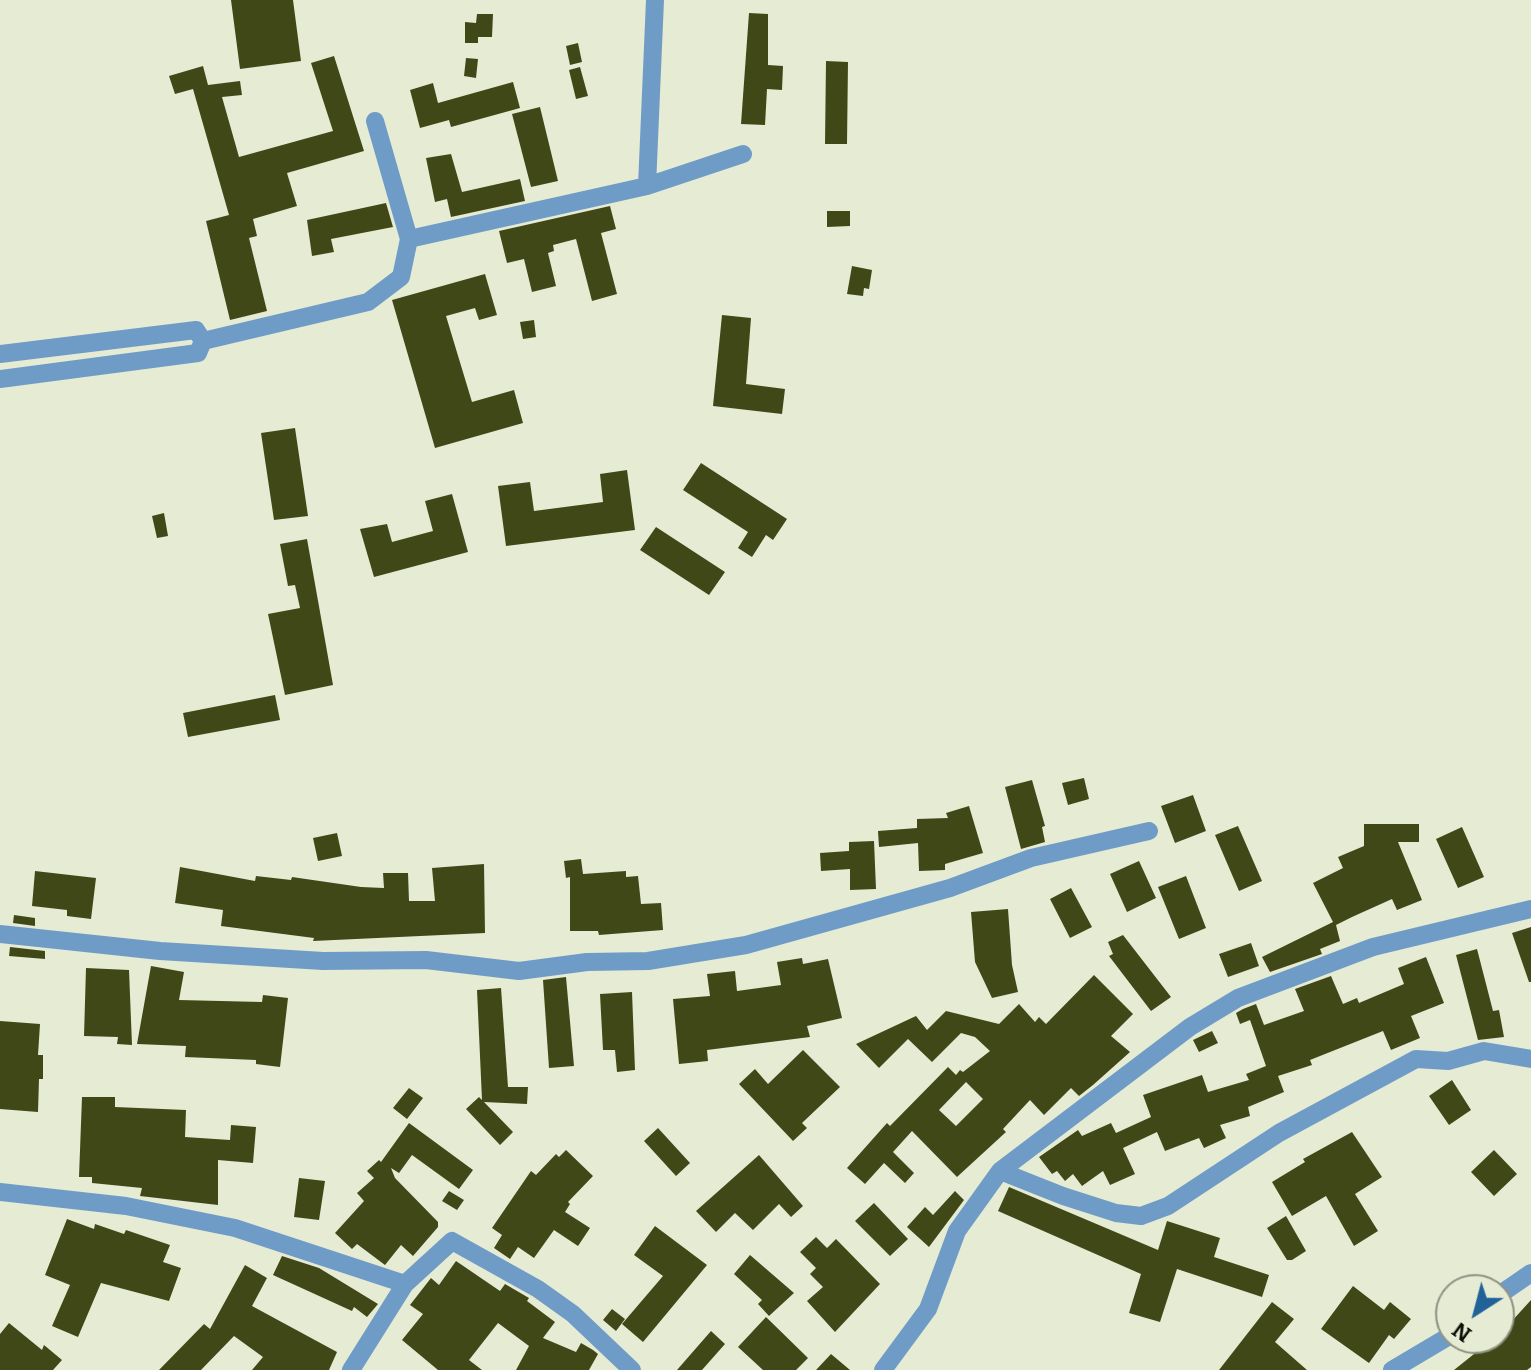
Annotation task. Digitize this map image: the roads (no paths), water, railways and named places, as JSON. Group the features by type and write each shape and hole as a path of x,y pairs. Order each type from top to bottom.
{"street":[{"path":"647,186 655,0"},
{"path":"203,341 368,302 401,277 409,239 375,121"},
{"path":"409,239 647,186 743,154"},
{"path":"0,354 196,330 203,341"},
{"path":"0,379 198,353 203,341"},
{"path":"0,934 160,951 323,961 426,960 519,971 587,962 648,961 714,953 746,945 950,888 1031,858 1149,831"},
{"path":"883,1370 928,1309 957,1231 1000,1171 1190,1027 1238,998 1373,947 1531,909"},
{"path":"1000,1171 1116,1213 1141,1216 1168,1206 1279,1133 1416,1059 1448,1061 1484,1051 1531,1059"},
{"path":"0,1192 126,1206 235,1228 405,1284"},
{"path":"351,1370 405,1284 452,1241 538,1289 573,1314 632,1370"},
{"path":"1392,1370 1435,1344"}]}
